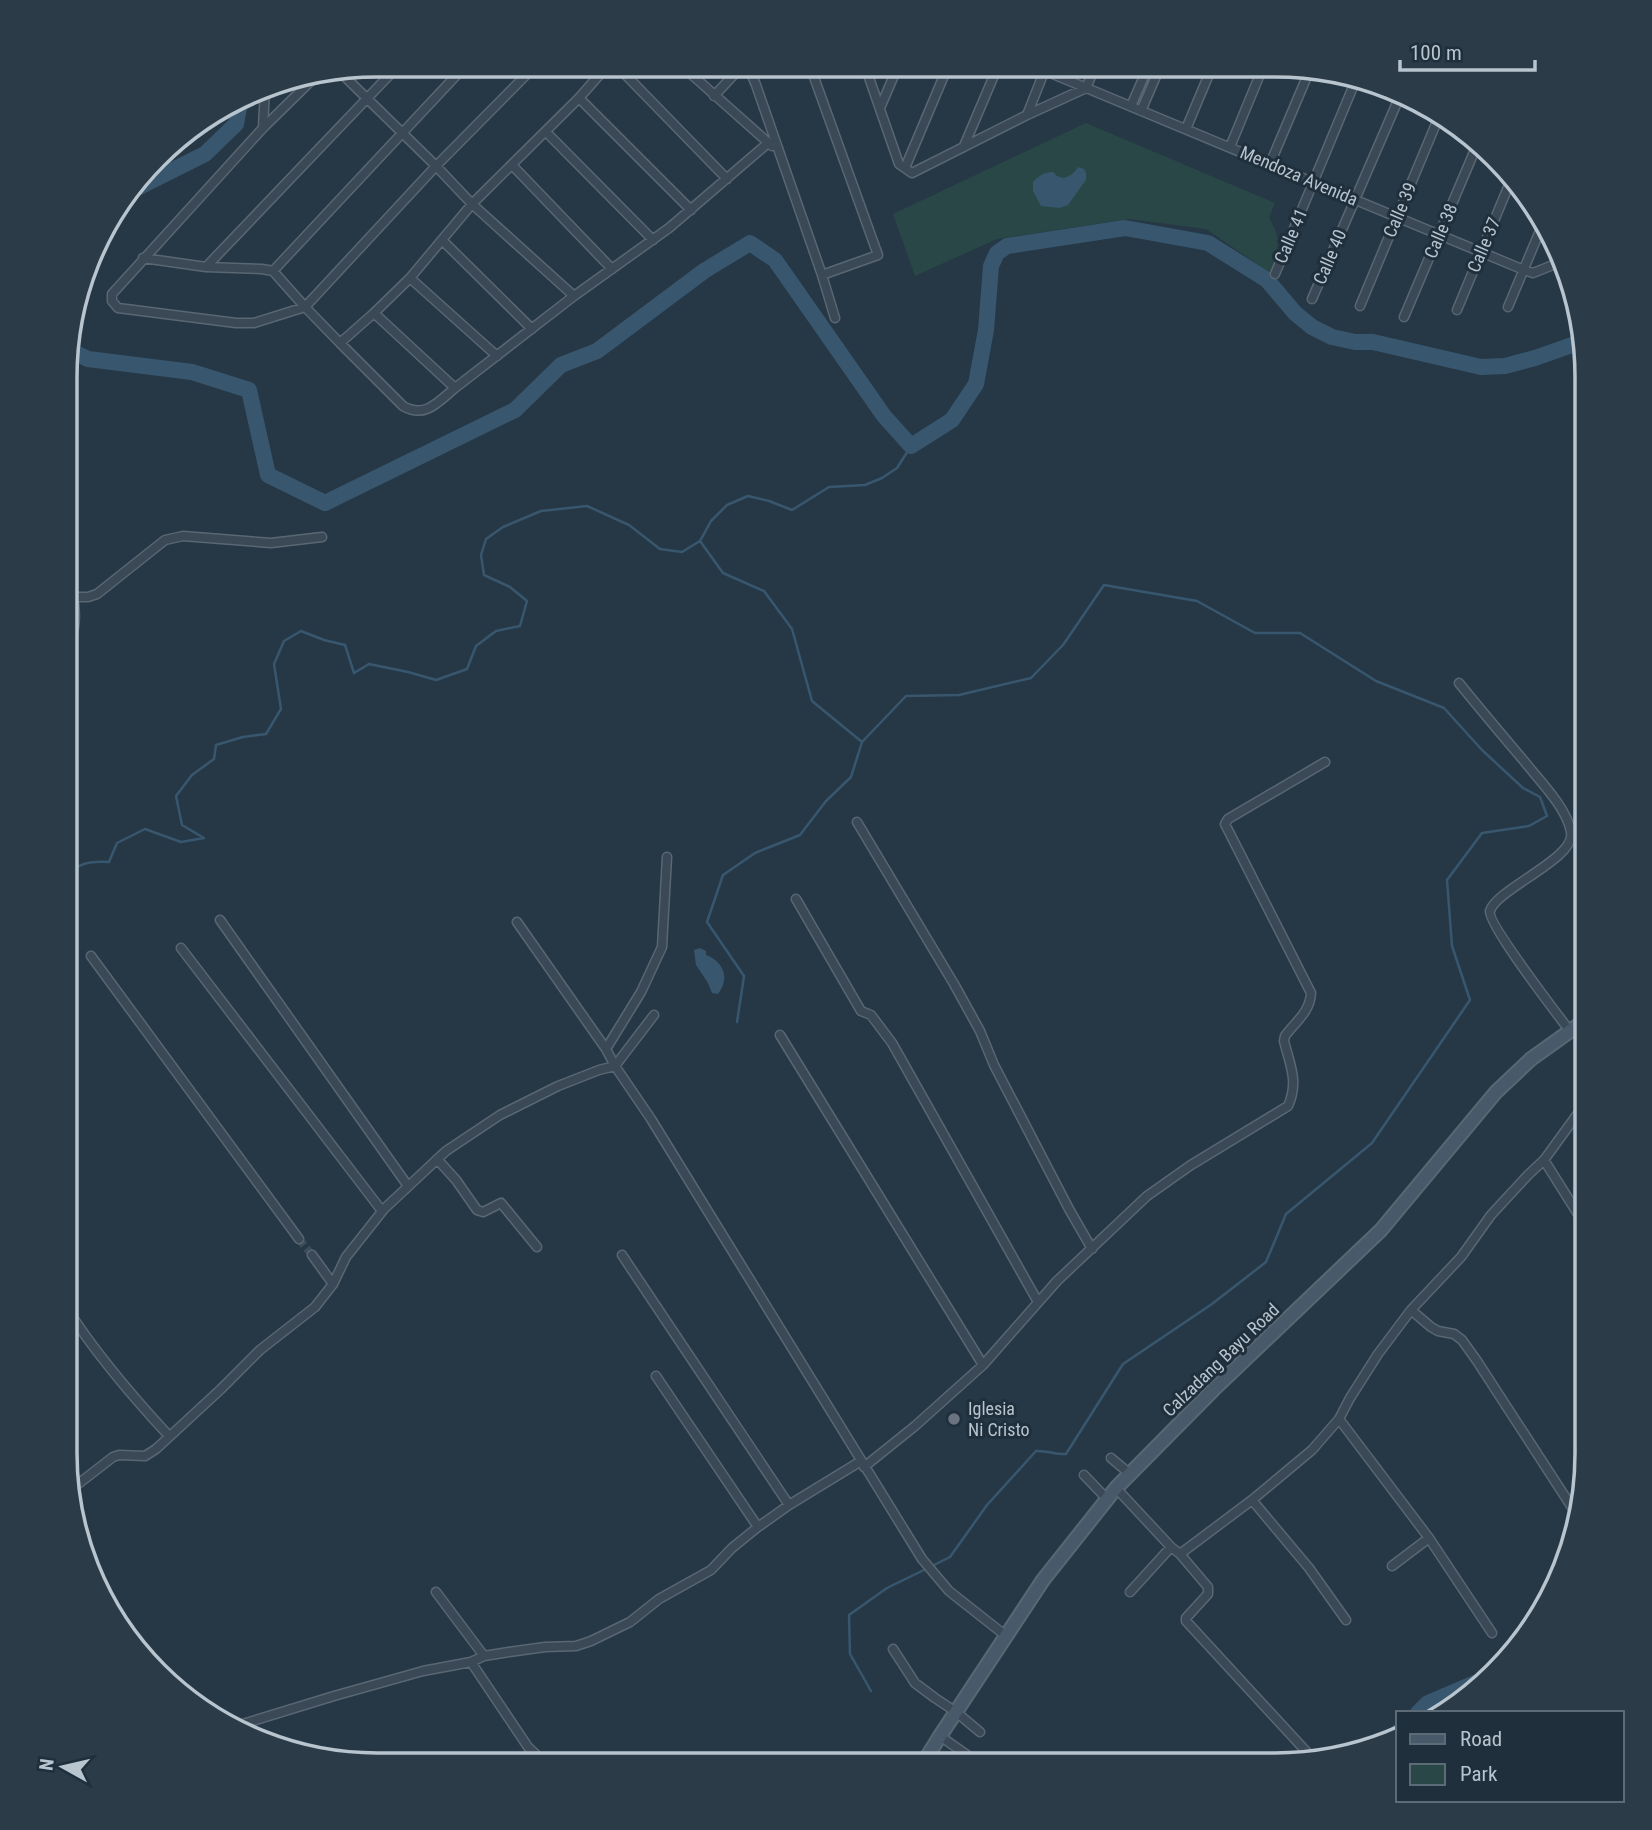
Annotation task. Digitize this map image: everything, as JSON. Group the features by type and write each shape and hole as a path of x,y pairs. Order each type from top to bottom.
{"street":[{"path":"206,267 387,77"},
{"path":"273,271 455,77"},
{"path":"306,85 263,128 112,294 112,301 118,309 254,323 305,307 436,166 524,77"},
{"path":"340,342 410,278 472,204 597,77"},
{"path":"628,77 727,179"},
{"path":"694,77 779,153"},
{"path":"714,96 732,77"},
{"path":"753,77 835,318"},
{"path":"814,77 878,255 822,275"},
{"path":"869,77 899,164 912,173 1086,88 1091,77"},
{"path":"880,108 893,77"},
{"path":"905,168 943,77"},
{"path":"964,146 993,77"},
{"path":"1027,115 1039,77"},
{"name":"Mendoza Avenida","path":"1062,77 1524,270"},
{"path":"1131,106 1144,77"},
{"path":"1141,110 1156,77"},
{"path":"1186,129 1208,77"},
{"path":"1230,147 1258,77"},
{"path":"347,79 472,204 574,296"},
{"path":"1270,164 1306,79"},
{"name":"Calle 41","path":"1275,274 1353,87"},
{"path":"579,98 691,210"},
{"path":"263,128 264,99"},
{"name":"Calle 40","path":"1312,299 1397,103"},
{"name":"Calle 39","path":"1360,306 1436,123"},
{"path":"546,132 653,240"},
{"path":"143,258 206,267 273,271 403,406 419,412 430,408 574,296 653,240 768,143"},
{"name":"Calle 38","path":"1405,317 1474,152"},
{"path":"512,165 612,269"},
{"name":"Calle 37","path":"1457,310 1508,188"},
{"path":"1508,307 1539,234"},
{"path":"442,240 533,329"},
{"path":"1524,270 1533,273 1553,265"},
{"path":"410,278 496,356"},
{"path":"374,313 455,388"},
{"path":"77,596 97,594 165,540 175,537 271,543 322,537"},
{"path":"1459,683 1558,803 1572,833 1563,851 1496,901 1490,910 1490,917 1504,940 1569,1030"},
{"path":"246,1723 411,1674 484,1657 545,1647 576,1646 630,1622 659,1599 711,1570 732,1548 789,1504 862,1464 915,1426 983,1365 1057,1281 1092,1250 1130,1210 1191,1165 1288,1106 1294,1084 1285,1036 1305,1013 1311,1002 1311,993 1225,824 1228,819 1325,762"},
{"path":"857,822 967,1007 1024,1123 1092,1250"},
{"path":"606,1049 641,992 662,947 667,857"},
{"path":"796,899 861,1011 871,1015 892,1043 1038,1302"},
{"path":"220,920 408,1185"},
{"path":"517,922 652,1119 922,1559 949,1591 1006,1636"},
{"path":"181,948 382,1211"},
{"path":"91,956 299,1239"},
{"path":"79,1483 113,1457 145,1456 156,1449 260,1350 315,1307 333,1283 346,1257 382,1211 455,1144 500,1115 558,1086 615,1066 654,1015"},
{"name":"Calzadang Bayu Road","path":"929,1753 1043,1580 1116,1488 1213,1390 1381,1230 1496,1092 1531,1059 1575,1026"},
{"path":"780,1035 983,1365"},
{"path":"1180,1554 1252,1500 1312,1450 1339,1419 1378,1354 1411,1310 1461,1257 1491,1215 1544,1160 1575,1117"},
{"path":"437,1159 477,1210 483,1212 501,1203 537,1247"},
{"path":"1544,1160 1575,1209"},
{"path":"312,1255 333,1283"},
{"path":"622,1255 789,1504"},
{"path":"1411,1310 1438,1331 1454,1334 1462,1340 1570,1505"},
{"path":"77,1323 141,1406 169,1436"},
{"path":"656,1376 758,1527"},
{"path":"1339,1419 1429,1538 1492,1633"},
{"path":"1111,1458 1130,1474"},
{"path":"1084,1475 1107,1499"},
{"path":"1116,1488 1208,1587 1208,1594 1186,1621 1306,1751"},
{"path":"1252,1500 1310,1568 1346,1620"},
{"path":"1392,1566 1429,1538"},
{"path":"1130,1592 1171,1547"},
{"path":"436,1592 484,1657"},
{"path":"893,1649 915,1682 980,1732"},
{"path":"471,1661 534,1753"},
{"path":"940,1735 964,1753"}],"green space":[{"path":"1086,123 1275,203 1269,218 1278,239 1278,246 1270,273 1206,229 1129,219 997,239 915,276 893,214"}],"water":[{"path":"1078,167 1084,169 1086,180 1068,205 1060,208 1041,206 1033,191 1033,182 1050,172 1067,177"},
{"path":"700,948 721,966 723,971 724,982 718,994 712,993 696,965 694,950"}],"waterway":[{"path":"148,182 205,154 236,124 238,111"},
{"path":"78,354 88,359 192,372 249,390 268,475 325,503 515,410 561,365 597,351 704,271 750,243 775,260 884,416 911,446 952,420 976,384 986,330 991,266 997,253 1007,246 1125,228 1208,243 1267,280 1295,313 1312,327 1332,337 1355,342 1373,342 1481,367 1505,366 1573,345"},
{"path":"77,868 91,862 109,862 117,843 145,829 181,842 204,838 182,825 176,796 192,775 214,759 216,745 266,734 281,709 274,664 284,641 301,631 345,645 354,673 369,664 436,680 467,669 476,646 496,631 520,626 527,601 510,587 484,575 481,555 486,539 503,527 541,511 587,506 629,525 660,549 682,552 700,541 711,521 727,505 748,496 792,510 829,487 865,485 882,478 897,468 911,446"},
{"path":"700,541 723,573 764,591 792,629 812,701 862,742 906,696 959,695 1031,678 1063,645 1104,585 1197,601 1255,633 1300,633 1376,681 1444,708 1482,750 1523,788 1540,797 1547,816 1529,826 1482,833 1447,880 1452,946 1470,1000 1372,1143 1286,1214 1266,1262 1212,1304 1123,1364 1066,1454 1036,1451 987,1505 950,1557 932,1566"},
{"path":"737,1022 744,976 707,922 723,875 755,853 800,835 826,801 851,777 862,742"},
{"path":"871,1691 850,1654 849,1615 887,1588 926,1569"},
{"path":"1420,1711 1428,1703 1460,1689"}],"tunnel":[{"path":"299,1239 312,1255"}],"place":[{"name":"Iglesia Ni Cristo","path":"954,1419"}]}
